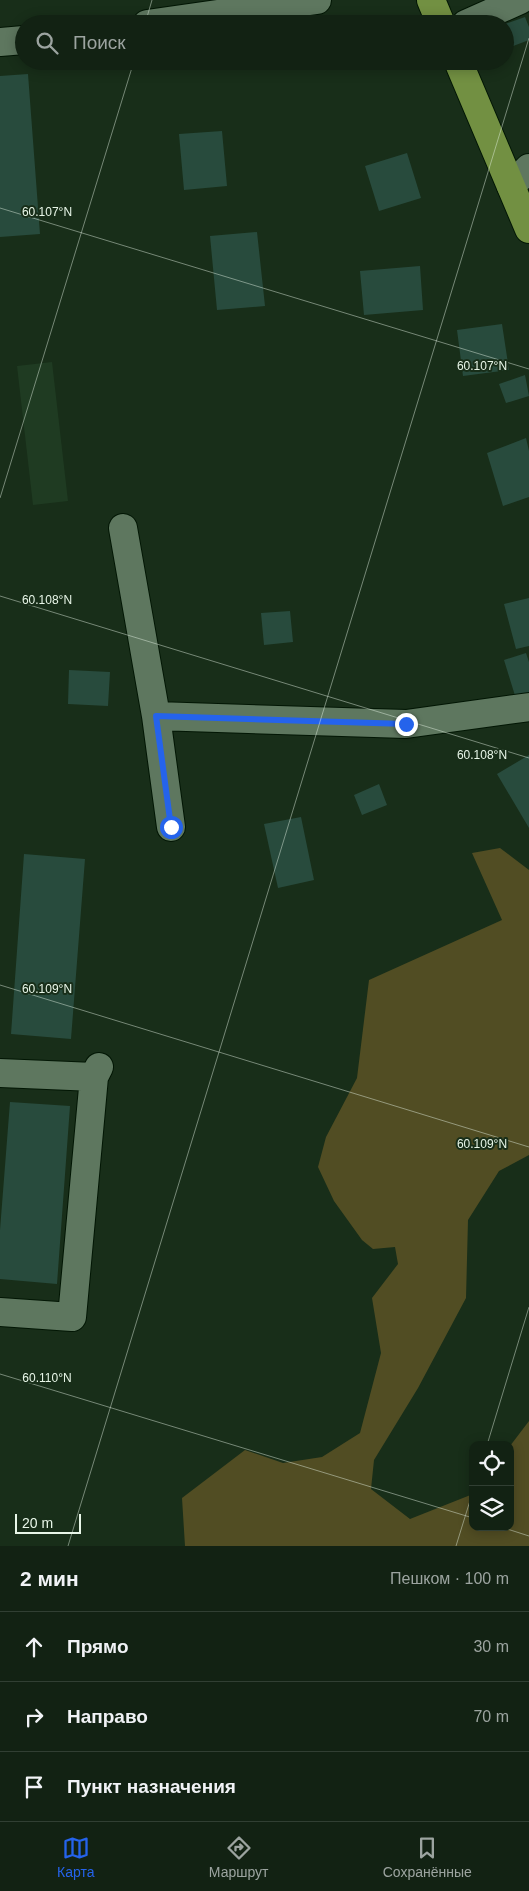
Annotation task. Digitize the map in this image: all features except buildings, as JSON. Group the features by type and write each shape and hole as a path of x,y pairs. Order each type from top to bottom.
{"main road":[{"path":"431,0 437,15"},
{"path":"463,70 520,177 529,229"}],"street":[{"path":"211,15 317,0"},
{"path":"486,15 520,0"},
{"path":"0,42 15,41"},
{"path":"123,528 156,716 171,827"},
{"path":"156,716 406,724 529,707"},
{"path":"0,1073 97,1072 72,1317 0,1312"}],"shaded area":[{"path":"52,362 68,501 33,505 17,366"},
{"path":"500,848 529,870 529,1155 499,1171 468,1220 466,1298 418,1388 374,1460 371,1489 410,1519 469,1496 469,1531 514,1531 514,1441 529,1421 529,1546 185,1546 182,1498 245,1450 283,1463 322,1457 360,1433 381,1353 372,1298 398,1264 395,1247 373,1249 362,1240 334,1201 318,1167 326,1137 357,1078 369,980 502,920 472,853"}],"route":[{"path":"171,827 156,716 406,724"}]}
